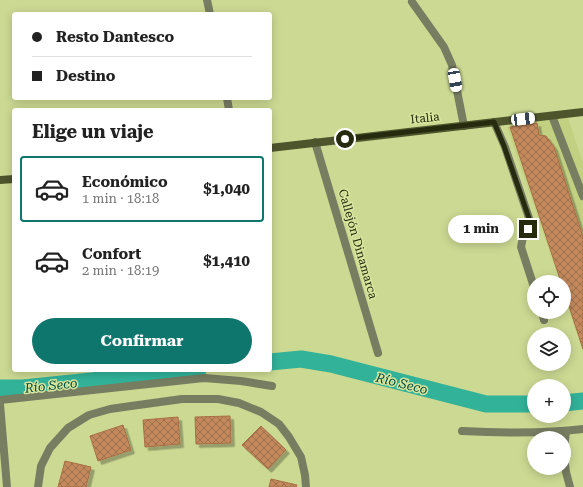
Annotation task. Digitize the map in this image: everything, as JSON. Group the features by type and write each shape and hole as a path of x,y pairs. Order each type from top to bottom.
{"main road":[{"name":"Italia","path":"272,148 583,112"},
{"path":"0,180 12,179"}],"street":[{"path":"207,0 210,12"},
{"path":"412,2 444,47 452,65 464,126"},
{"path":"552,116 583,196"},
{"path":"494,122 530,221 521,246 530,275"},
{"name":"Callejón Dinamarca","path":"315,142 378,353"},
{"path":"0,400 204,378 241,381 272,386"},
{"path":"38,487 41,466 50,448 68,428 89,415 131,406 182,399 218,399 239,403 261,412 279,424 301,457 306,487"},
{"path":"0,404 7,487"},
{"path":"566,431 583,429"},
{"path":"462,431 501,433 527,432"},
{"path":"567,475 570,487"}],"shaded area":[{"path":"567,115 583,163 583,352 571,316 571,275 558,275 507,127"}],"building":[{"path":"537,123 539,135 546,136 554,147 583,237 583,349 571,312 571,275 559,275 510,127"},
{"path":"230,416 231,443 196,444 195,417"},
{"path":"178,417 180,444 145,447 143,420"},
{"path":"123,425 131,450 98,461 90,436"},
{"path":"261,426 286,450 268,469 242,445"},
{"path":"65,461 91,467 86,487 58,487"},
{"path":"271,479 297,485 296,487 269,487"}],"waterway":[{"name":"Río Seco","path":"272,362 301,359 331,364 486,404 527,404"},
{"name":"Río Seco","path":"0,388 23,388 179,372"},
{"name":"Río Seco","path":"571,402 583,401"}],"route":[{"path":"345,139 494,122 530,221 528,229"}]}
